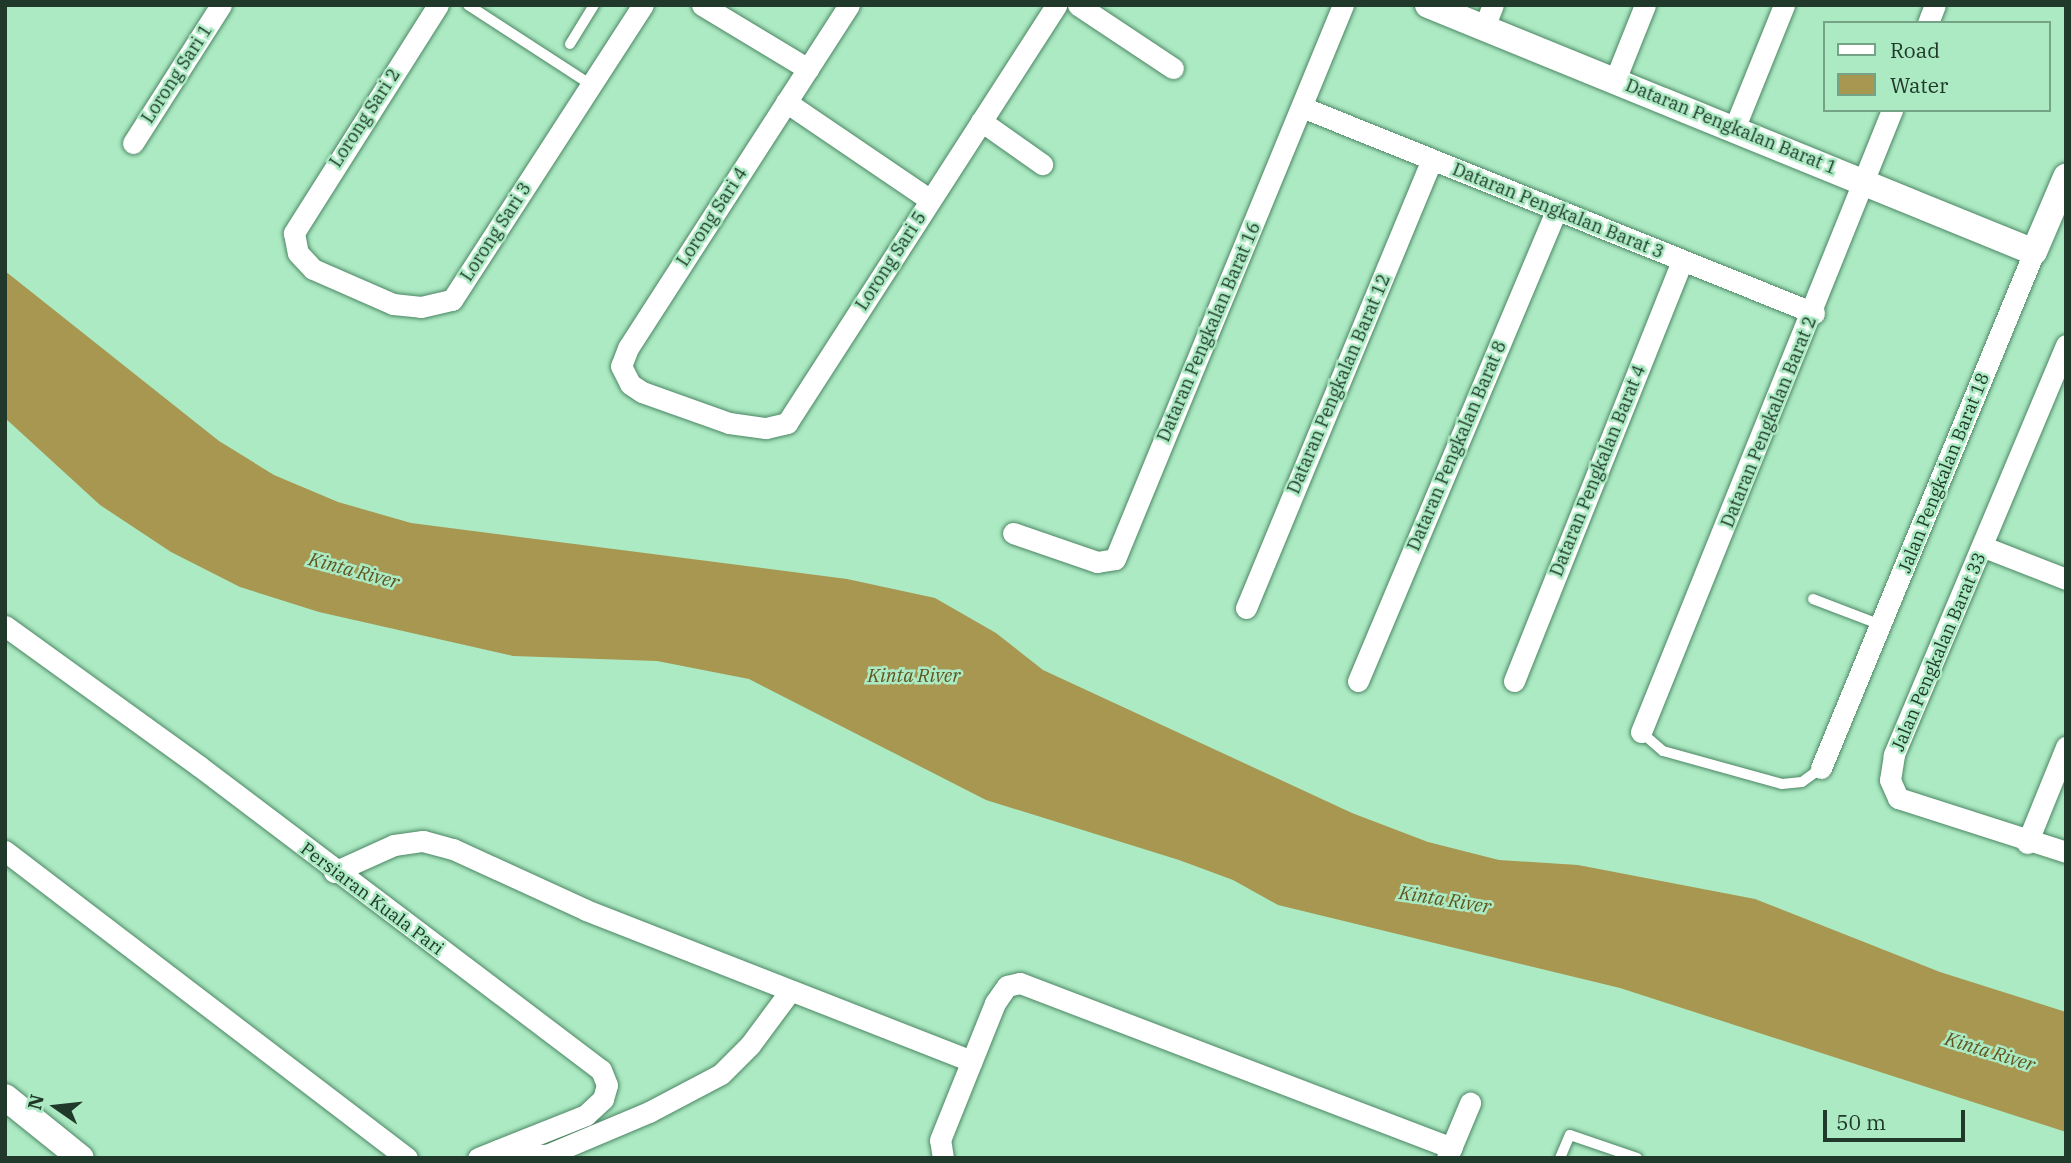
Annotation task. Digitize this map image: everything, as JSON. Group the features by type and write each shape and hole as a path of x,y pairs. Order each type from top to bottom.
{"street":[{"name":"Lorong Sari 1","path":"133,143 221,5"},
{"name":"Lorong Sari 2","path":"294,233 438,5"},
{"name":"Lorong Sari 3","path":"294,233 299,253 313,269 393,304 421,307 452,300 643,5"},
{"path":"702,5 808,69"},
{"name":"Lorong Sari 4","path":"680,408 629,384 621,366 628,348 849,5"},
{"name":"Lorong Sari 5","path":"680,408 766,429 787,423 1056,5"},
{"path":"1078,5 1174,68"},
{"name":"Dataran Pengkalan Barat 16","path":"1013,533 1097,562 1115,559 1343,5"},
{"name":"Dataran Pengkalan Barat 1","path":"1428,5 1489,17 1615,80 2034,252"},
{"path":"1615,80 1645,5"},
{"path":"1734,129 1784,5"},
{"path":"786,102 930,200"},
{"name":"Dataran Pengkalan Barat 3","path":"1303,107 1814,313"},
{"name":"Dataran Pengkalan Barat 2","path":"1641,732 1814,313 1891,112"},
{"path":"981,121 1042,164"},
{"name":"Dataran Pengkalan Barat 12","path":"1246,608 1432,160"},
{"name":"Jalan Pengkalan Barat 18","path":"1821,768 2066,177"},
{"name":"Dataran Pengkalan Barat 8","path":"1358,681 1556,211"},
{"name":"Dataran Pengkalan Barat 4","path":"1514,681 1682,262"},
{"name":"Jalan Pengkalan Barat 33","path":"2066,345 1984,547 1894,755 1890,780 1898,799 2027,843 2066,852"},
{"path":"1984,547 2066,579"},
{"name":"Persiaran Kuala Pari","path":"5,626 199,766 334,872 601,1070 607,1085 603,1099 586,1115 478,1158"},
{"path":"2027,843 2066,747"},
{"path":"334,872 394,845 423,841 443,846 586,910 971,1061"},
{"path":"5,850 407,1158"},
{"path":"943,1158 940,1140 995,1003 1007,986 1020,983 1449,1153 1470,1103"},
{"path":"498,1150 509,1156 547,1154 649,1112 720,1074 750,1045 790,991"},
{"path":"5,1097 81,1158"}],"lane":[{"path":"468,5 591,85"},
{"path":"570,44 594,5"},
{"path":"1813,599 1881,625"},
{"path":"1641,732 1663,751 1782,784 1802,782 1821,768"},
{"path":"1560,1158 1570,1135 1637,1158"}],"water":[{"name":"Kinta River","path":"5,271 219,441 274,475 338,502 411,523 847,579 935,598 996,633 1043,670 1352,813 1428,842 1499,860 1578,865 1755,899 1940,972 2066,1012 2066,1132 1620,988 1278,905 1233,880 1179,860 986,800 749,679 657,661 513,656 319,612 240,587 171,552 100,505 5,418"}]}
